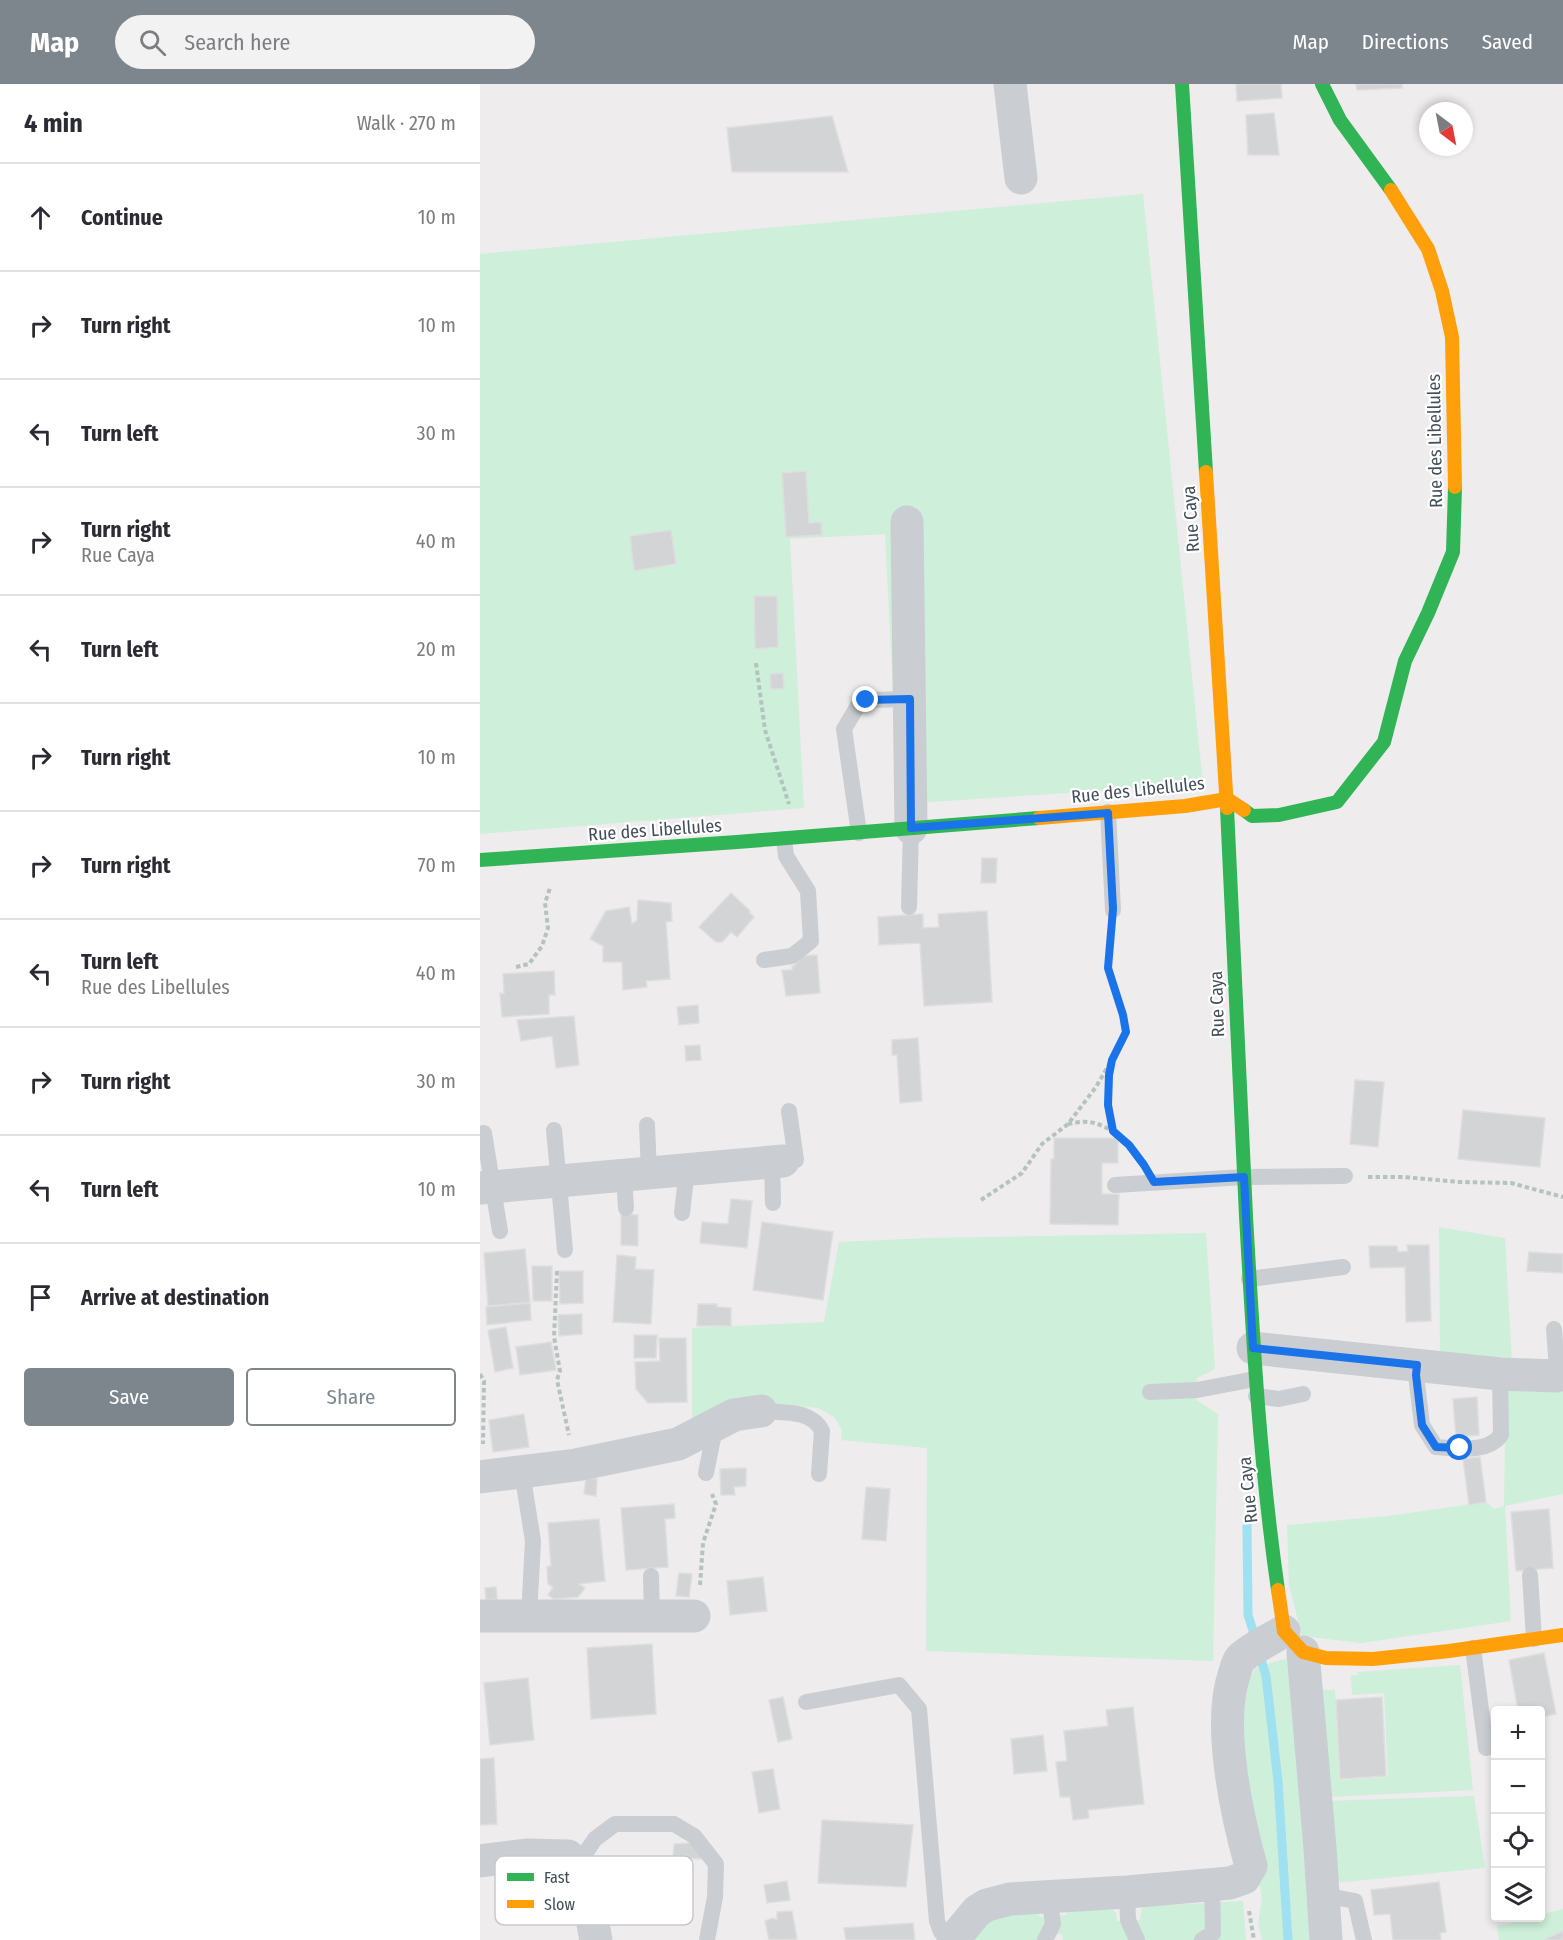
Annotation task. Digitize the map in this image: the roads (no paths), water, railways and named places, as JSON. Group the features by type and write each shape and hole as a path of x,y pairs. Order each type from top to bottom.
{"street":[{"path":"1010,84 1021,177"},
{"name":"Rue Caya","path":"1182,84 1227,799 1255,1374 1268,1513 1293,1642"},
{"name":"Rue des Libellules","path":"480,860 1108,813 1185,806 1227,799 1252,816 1279,815 1337,802 1384,742 1405,661 1428,614 1453,552 1455,495 1452,337 1442,291 1428,249 1387,183 1340,120 1322,84"},
{"path":"907,522 911,828"},
{"path":"486,1187 777,1161"},
{"path":"1255,1374 1417,1365 1500,1374 1556,1376"},
{"path":"481,1477 576,1465 678,1444 734,1414 761,1411"},
{"path":"480,1616 694,1616"},
{"path":"952,1940 972,1916 987,1905 1010,1899 1230,1883 1244,1878 1251,1866 1239,1826 1230,1764 1228,1725 1230,1687 1240,1659 1293,1642 1326,1658 1373,1659 1563,1635"},
{"path":"1293,1642 1323,1895 1326,1940"},
{"path":"518,1856 567,1856"},
{"path":"480,1861 495,1859"},
{"path":"593,1925 596,1940"}],"lane":[{"path":"859,833 844,729 859,704 866,700 910,699"},
{"path":"1108,813 1113,909"},
{"path":"909,907 911,828"},
{"path":"764,960 792,956 811,941 808,891 786,856 784,838"},
{"path":"774,1203 777,1161 796,1160 789,1111"},
{"path":"626,1208 637,1174 647,1125"},
{"path":"554,1130 565,1250"},
{"path":"484,1133 486,1187 500,1231"},
{"path":"682,1213 687,1169"},
{"path":"1115,1185 1244,1177 1345,1176"},
{"path":"1249,1279 1343,1267"},
{"path":"1554,1329 1556,1376"},
{"path":"1417,1365 1416,1375 1422,1425 1436,1447 1479,1448 1496,1441 1501,1435 1500,1374"},
{"path":"1150,1392 1197,1390 1255,1374 1279,1399 1304,1394"},
{"path":"761,1411 801,1414 813,1419 822,1431 819,1474"},
{"path":"706,1473 714,1433 710,1426"},
{"path":"522,1472 533,1541 529,1617"},
{"path":"1530,1575 1534,1639"},
{"path":"651,1576 652,1616"},
{"path":"1473,1648 1486,1748"},
{"path":"806,1702 899,1685 919,1709 937,1921 941,1932 952,1940"},
{"path":"583,1856 595,1839 615,1824 674,1824 694,1836 716,1864 715,1897 707,1940"},
{"path":"1202,1940 1213,1933 1212,1883"},
{"path":"1127,1892 1128,1920 1137,1940"},
{"path":"1323,1895 1355,1901 1365,1940"},
{"path":"1045,1940 1053,1924 1049,1897"}],"waterway":[{"path":"1247,1526 1248,1615 1256,1640"},
{"path":"1259,1653 1266,1676 1278,1781 1288,1940"}]}
